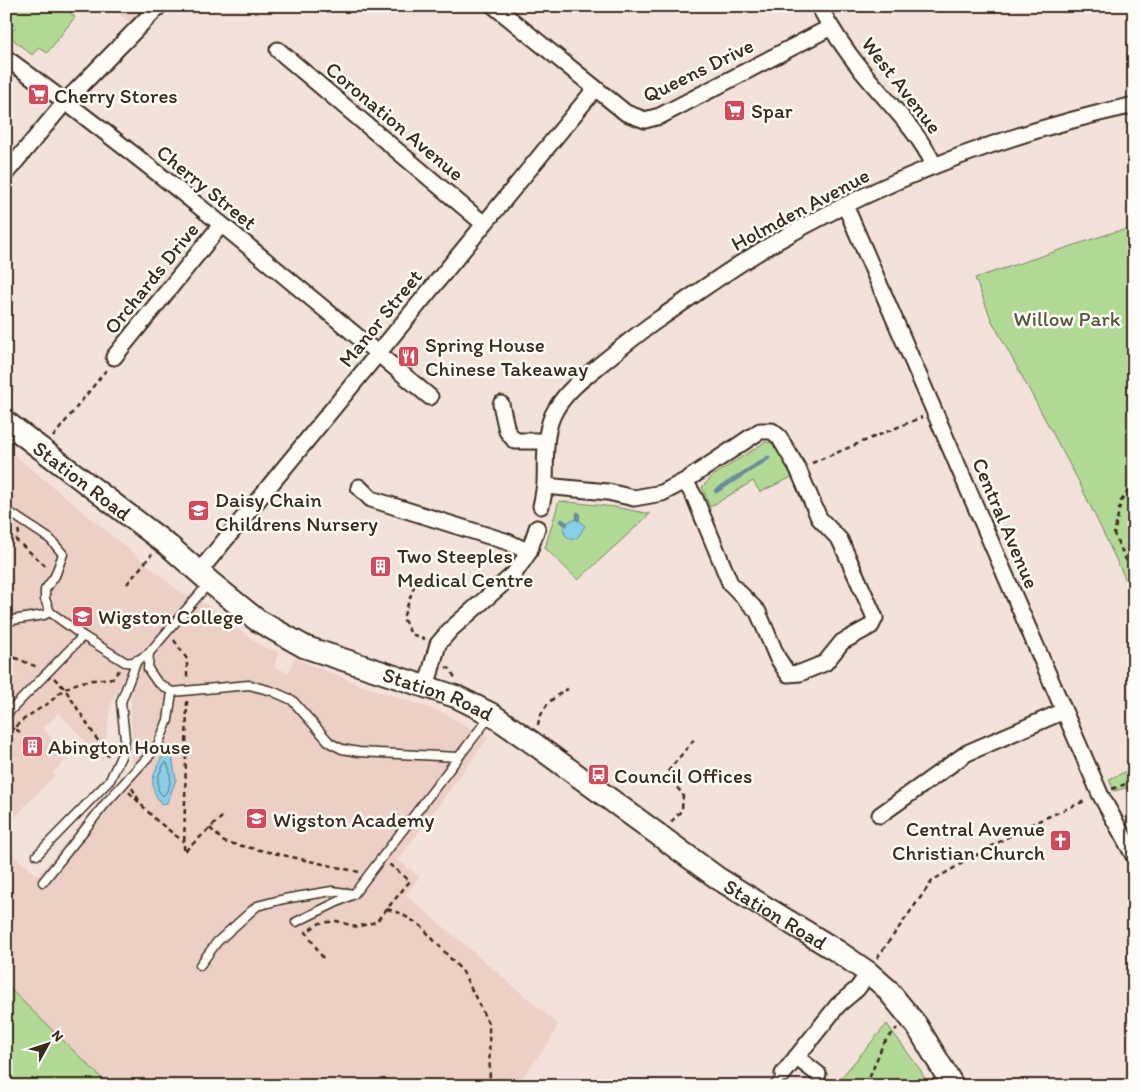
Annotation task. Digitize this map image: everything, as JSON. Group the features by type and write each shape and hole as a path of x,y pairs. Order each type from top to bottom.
{"main road":[{"name":"Station Road","path":"6,422 169,546 204,578 257,620 305,647 457,697 491,714 533,739 719,879 837,952 871,970 917,1026 953,1086"}],"street":[{"path":"6,173 66,101 159,6"},
{"name":"Queens Drive","path":"494,6 514,12 595,89 626,113 645,120 660,116 831,27"},
{"name":"West Avenue","path":"819,6 860,69 925,146 934,165"},
{"name":"Coronation Avenue","path":"278,50 484,224"},
{"name":"Cherry Street","path":"6,58 66,101 221,225 430,397"},
{"name":"Manor Street","path":"204,578 378,354 595,89"},
{"name":"Holmden Avenue","path":"541,506 545,486 546,441 555,410 570,390 631,339 693,296 773,243 845,205 934,165 1036,130 1134,105"},
{"name":"Central Avenue","path":"845,205 1100,794 1134,856"},
{"name":"Orchards Drive","path":"114,357 221,225"},
{"path":"501,404 507,431 515,441 546,441"},
{"path":"545,486 608,492 634,498 662,493 685,481 760,431 772,431 779,437 798,469 819,518 840,540 875,618 871,626 842,642 825,662 800,673 788,674 777,657 758,612 730,583 685,481"},
{"path":"359,488 371,499 508,542 529,552"},
{"path":"426,688 438,644 451,629 514,574 529,552 537,528"},
{"path":"880,815 967,754 1064,711"},
{"path":"783,1074 838,1005 857,989 871,970"},
{"path":"796,1057 818,1074"}],"lane":[{"path":"6,510 50,539 63,554 55,576 45,590 45,599 50,612 83,636 125,662 130,663 149,653 204,578"},
{"path":"6,621 44,615 50,612"},
{"path":"6,715 83,636"},
{"path":"149,653 148,669 157,682 172,692 249,685 272,691 292,700 330,743 342,749 360,752 458,757"},
{"path":"38,855 110,780 123,752 125,739 121,702 137,660"},
{"path":"43,882 105,804 157,747 168,720 172,692"},
{"path":"296,922 354,894 491,714"},
{"path":"200,966 217,942 257,906 284,899 332,891 354,894"},
{"path":"774,1086 783,1074"}],"path":[{"path":"52,438 106,371 114,357"},
{"path":"798,469 935,412"},
{"path":"1134,483 1121,501 1114,534 1134,577"},
{"path":"16,526 19,533 16,540 49,569"},
{"path":"127,584 154,550"},
{"path":"400,574 414,586 403,618 411,634 438,644"},
{"path":"177,633 173,638 187,659 184,852 222,817"},
{"path":"6,654 47,672 65,689 104,752 116,766"},
{"path":"441,664 450,669 459,683"},
{"path":"6,735 33,712 46,705 65,689 84,681 113,678 122,666"},
{"path":"533,739 547,704 559,694 568,690"},
{"path":"14,728 20,732"},
{"path":"670,823 682,810 683,794 665,776 696,737"},
{"path":"871,970 877,958 933,880 1030,825 1134,780"},
{"path":"125,783 140,804 156,820 184,842"},
{"path":"125,783 140,804"},
{"path":"210,828 224,842 361,873"},
{"path":"323,958 306,932 320,923 337,921 356,927 376,922 410,881 389,864 398,852 390,847"},
{"path":"387,909 400,912 421,926 463,972 489,1025 490,1086"},
{"path":"870,1086 869,1079 883,1044 898,1027"}],"shaded area":[{"path":"110,6 159,6 137,28"},
{"name":"Wigston Academy","path":"6,448 179,591 209,606 261,646 279,652 274,667 289,673 294,658 363,686 444,713 488,738 398,860 419,877 406,895 558,1024 550,1041 516,1086 6,1086 6,849 38,876 111,789 132,767 130,664 110,707 103,761 59,713 43,728 68,758 53,772 55,775 6,828"}],"green space":[{"path":"13,6 61,6 75,17 47,53 39,47 32,55 9,36 16,27 6,19 6,14"},
{"name":"Willow Park","path":"1134,228 1134,597 1078,480 992,321 975,278 1114,232"},
{"path":"765,442 776,443 792,477 760,492 753,481 710,507 702,487 714,475"},
{"path":"559,501 615,507 650,514 578,580 545,548"},
{"path":"1134,768 1134,786 1114,791 1109,779"},
{"path":"6,985 110,1086 6,1086"},
{"path":"887,1024 921,1071 928,1086 834,1086"}],"water":[{"path":"578,519 585,526 578,537 572,540 565,535 563,528 569,521"},
{"path":"172,756 176,780 167,803 161,804 154,791 154,776 161,758"}],"waterway":[{"path":"716,491 768,458"},
{"path":"578,514 578,519"},
{"path":"562,521 566,524"}],"place":[{"name":"Cherry Stores","path":"38,95"},
{"name":"Spar","path":"735,110"},
{"name":"Spring House Chinese Takeaway","path":"409,356"},
{"name":"Daisy Chain Childrens Nursery","path":"199,511"},
{"name":"Two Steeples Medical Centre","path":"381,567"},
{"name":"Wigston College","path":"82,616"},
{"name":"Abington House","path":"32,746"},
{"name":"Council Offices","path":"598,775"},
{"name":"Wigston Academy","path":"257,819"},
{"name":"Central Avenue Christian Church","path":"1061,840"}]}
